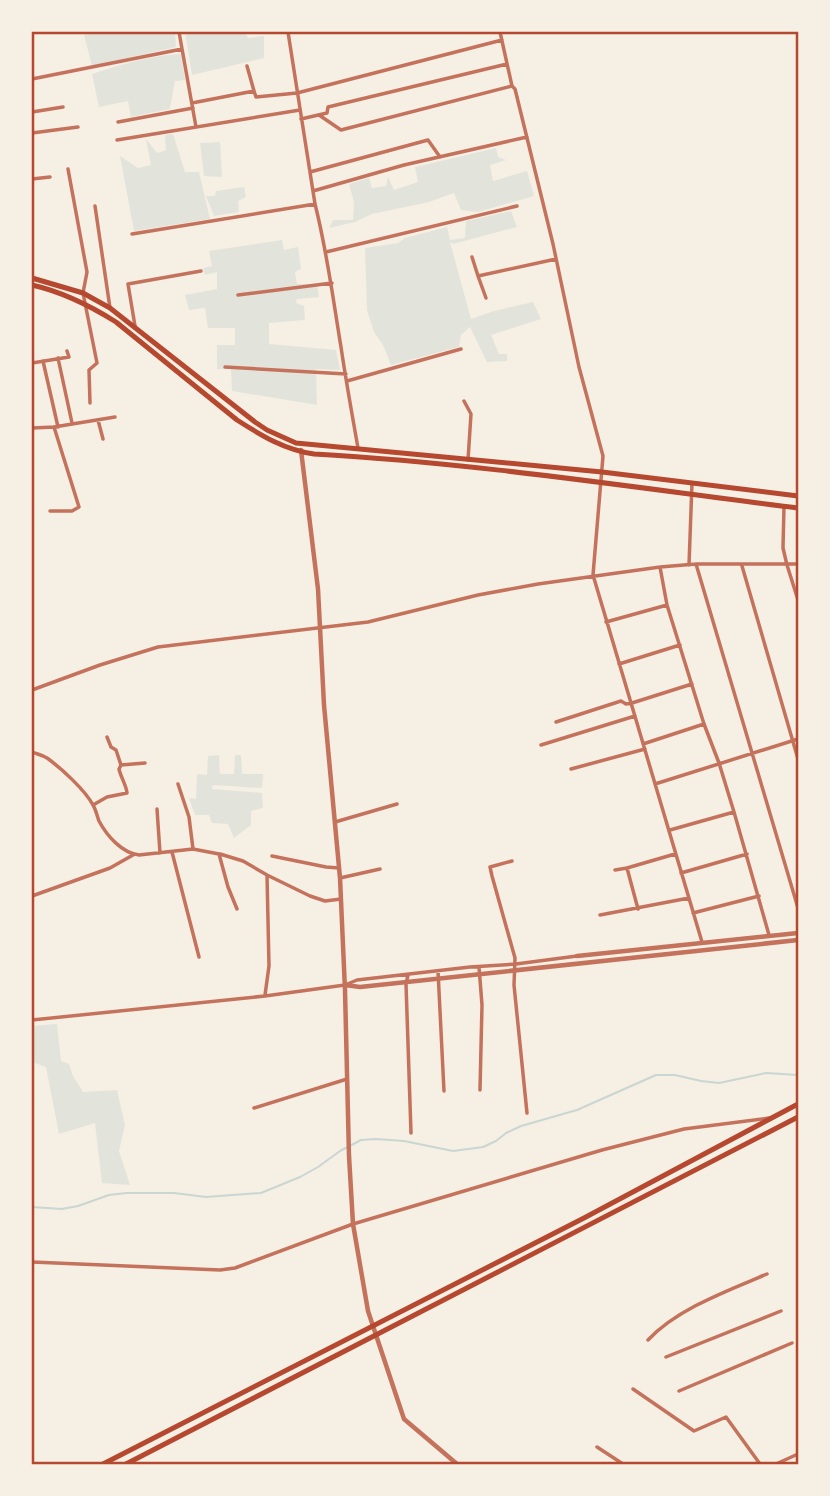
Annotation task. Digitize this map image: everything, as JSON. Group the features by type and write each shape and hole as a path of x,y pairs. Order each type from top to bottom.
{"main road":[{"path":"32,278 83,293 110,308 255,422 300,444 602,472 799,496"},
{"path":"32,285 86,303 116,323 237,420 275,443 302,452 602,482 799,508"},
{"path":"103,1465 584,1218 799,1104"},
{"path":"126,1465 799,1117"}],"street":[{"path":"179,32 196,127"},
{"path":"288,32 358,448"},
{"path":"500,32 556,258 579,367 603,456 593,575 702,942"},
{"path":"247,66 256,97 297,93 502,40"},
{"path":"32,79 182,49"},
{"path":"302,119 327,113 328,107 507,64"},
{"path":"319,115 341,130 512,86"},
{"path":"118,122 254,91"},
{"path":"32,112 63,107"},
{"path":"117,140 300,110"},
{"path":"32,134 78,127"},
{"path":"313,191 404,165 527,136"},
{"path":"310,172 428,140 440,157"},
{"path":"68,169 87,272 83,293 97,363 89,370 90,403"},
{"path":"32,179 50,177"},
{"path":"132,234 315,204"},
{"path":"95,206 110,308"},
{"path":"326,252 517,206"},
{"path":"472,257 486,298"},
{"path":"478,276 556,258"},
{"path":"136,329 128,284 201,271"},
{"path":"238,295 332,284"},
{"path":"347,381 461,349"},
{"path":"32,363 69,357 68,351"},
{"path":"58,358 72,423"},
{"path":"43,361 56,427 79,507 72,511 50,511"},
{"path":"225,366 345,374"},
{"path":"464,401 471,414 468,460"},
{"path":"32,428 56,427 115,417"},
{"path":"98,421 103,439"},
{"path":"300,444 316,565 324,705 340,878 353,1224 368,1311 404,1419 457,1465"},
{"path":"689,565 692,483"},
{"path":"745,502 746,490"},
{"path":"784,506 783,548 799,600"},
{"path":"32,690 100,664 158,647 368,622 478,595 593,575 696,564 799,564"},
{"path":"696,564 799,908"},
{"path":"742,565 796,740 799,759"},
{"path":"660,567 667,606 719,763 769,935"},
{"path":"606,622 667,606"},
{"path":"619,664 680,645"},
{"path":"556,722 621,701 632,703 692,684"},
{"path":"541,745 635,716"},
{"path":"571,769 704,724"},
{"path":"93,805 107,797 127,793 126,784 118,769 121,765 116,750 111,747 107,737"},
{"path":"655,784 796,740"},
{"path":"32,752 44,756 81,790 93,805 108,836 133,855"},
{"path":"121,765 145,763"},
{"path":"178,784 189,817 193,849"},
{"path":"335,822 397,804"},
{"path":"157,809 160,853"},
{"path":"670,830 734,812"},
{"path":"32,897 110,868 133,855 193,849 243,861 310,897 325,901 341,900"},
{"path":"172,852 199,957"},
{"path":"219,854 237,909"},
{"path":"615,870 676,854"},
{"path":"681,873 747,854"},
{"path":"272,856 339,868"},
{"path":"512,861 490,867 515,967 514,985 527,1113"},
{"path":"340,878 380,869"},
{"path":"627,869 638,909"},
{"path":"265,996 268,966 267,875"},
{"path":"693,913 759,896"},
{"path":"600,915 689,898"},
{"path":"408,978 481,974 577,956 799,933"},
{"path":"32,1020 345,985 360,986 438,971 515,967 799,940"},
{"path":"479,967 480,1090"},
{"path":"438,971 444,1091"},
{"path":"408,978 406,1008 411,1133"},
{"path":"254,1108 347,1079"},
{"path":"32,1262 220,1270 235,1268 353,1224 602,1150 684,1129 774,1117"},
{"path":"648,1340 658,1329 710,1298 766,1275"},
{"path":"666,1357 781,1311"},
{"path":"679,1391 792,1343"},
{"path":"633,1389 694,1432 726,1418 760,1465"},
{"path":"597,1447 623,1465"},
{"path":"776,1465 799,1454"}],"shaded area":[{"path":"101,32 175,32 176,47 92,66 84,35"},
{"path":"185,32 245,32 248,38 264,36 264,58 192,75"},
{"path":"181,54 185,80 175,81 170,109 131,117 128,101 99,107 92,74 147,58"},
{"path":"173,134 185,172 199,172 210,219 134,231 120,156 138,168 151,165 146,139 157,153 166,150 165,135"},
{"path":"220,142 222,177 204,176 200,143"},
{"path":"496,148 498,157 506,160 490,165 493,181 527,171 534,196 478,212 461,210 454,193 329,228 333,220 353,220 354,202 349,184 369,178 372,188 386,186 388,177 394,190 418,182 415,167"},
{"path":"244,187 246,197 238,201 239,212 214,216 206,196 215,196 216,191"},
{"path":"511,211 517,227 453,244 450,242 471,319 533,302 541,319 491,335 499,354 507,354 507,361 487,362 470,327 461,335 459,347 391,365 374,332 367,310 365,248 398,243 405,238 447,227 450,240 465,238 466,221"},
{"path":"282,240 284,250 298,247 301,269 295,272 297,284 317,284 319,297 297,299 296,303 304,306 305,320 269,323 269,344 336,350 340,370 316,369 317,405 232,391 231,369 217,369 217,345 235,345 235,328 208,328 205,308 189,310 185,295 217,289 217,272 205,275 203,268 212,266 209,251"},
{"path":"219,755 220,774 234,774 235,755 241,755 242,774 263,774 262,788 213,785 212,789 262,793 263,808 251,811 251,825 234,838 228,824 212,823 209,815 195,815 189,798 196,799 197,774 207,775 208,756"},
{"path":"57,1024 61,1061 69,1064 83,1092 117,1090 125,1125 119,1151 130,1185 102,1183 95,1123 59,1134 46,1067 32,1062 32,1026"}],"waterway":[{"path":"32,1207 62,1209 109,1195 126,1193 174,1193 206,1197 261,1193 300,1177 361,1140 404,1141 453,1151 483,1147 521,1126 577,1110 656,1075 675,1075 719,1083 766,1073 798,1075"}]}
